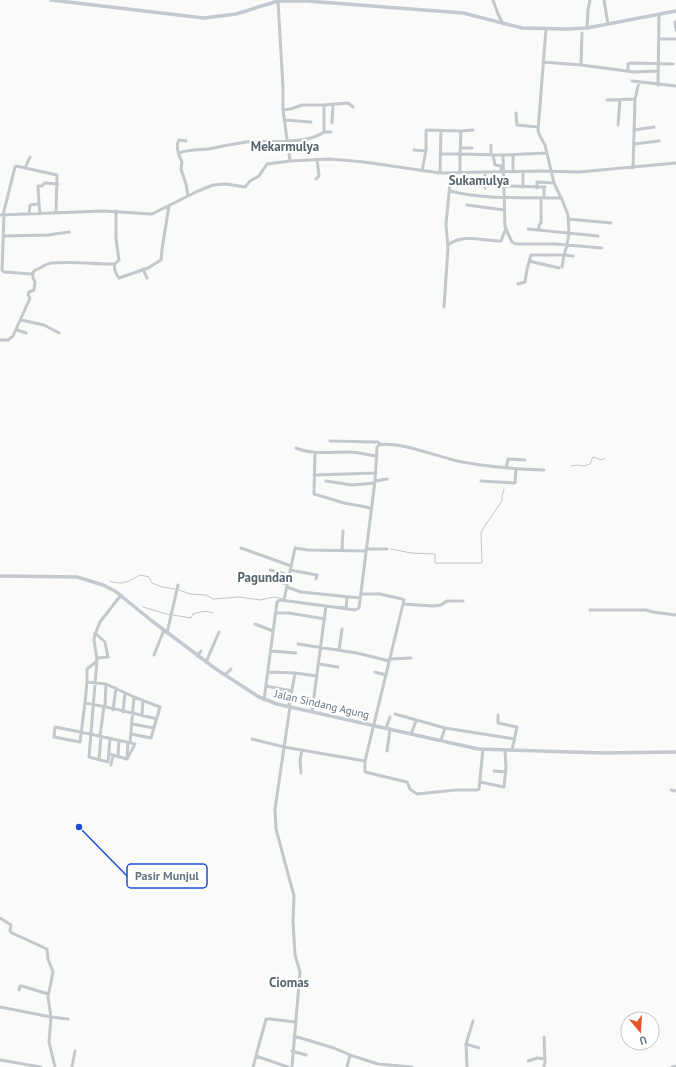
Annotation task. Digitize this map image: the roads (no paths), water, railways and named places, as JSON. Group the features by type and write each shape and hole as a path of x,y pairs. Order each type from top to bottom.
{"main road":[{"path":"51,0 204,18 236,14 278,1 302,1 444,11 468,14 522,28 546,29 588,28 676,11"},
{"name":"Jalan Sindang Agung","path":"0,576 82,578 103,585 121,595 197,656 225,675 264,700 289,707 483,749 603,753 676,752"}],"street":[{"path":"493,0 503,24"},
{"path":"588,28 588,10 590,0"},
{"path":"604,0 608,24"},
{"path":"278,1 283,110 290,161"},
{"path":"658,85 659,14"},
{"path":"658,64 659,14"},
{"path":"675,22 676,30"},
{"path":"529,261 561,268 569,233 566,210 562,198 554,183 546,153 545,143 539,134 538,126 546,29"},
{"path":"581,65 582,33"},
{"path":"659,39 676,39"},
{"path":"543,62 628,71 657,71"},
{"path":"628,71 629,63 673,64"},
{"path":"632,81 676,86"},
{"path":"633,168 635,99 639,82"},
{"path":"607,100 635,99"},
{"path":"618,125 620,100"},
{"path":"283,110 291,109 302,104 333,105 348,103 353,107"},
{"path":"324,105 324,132"},
{"path":"332,123 333,105"},
{"path":"516,113 517,125 538,126"},
{"path":"284,120 311,122"},
{"path":"634,130 654,127"},
{"path":"422,171 426,151 426,130 473,130"},
{"path":"440,174 441,131"},
{"path":"460,173 461,131"},
{"path":"179,153 209,149 230,144 293,141 309,138 324,132 331,132"},
{"path":"186,141 180,140 177,142 177,149 182,162 181,170 188,196"},
{"path":"634,144 659,141"},
{"path":"491,145 495,165 501,166 503,171"},
{"path":"460,148 472,148"},
{"path":"414,150 426,151"},
{"path":"440,154 513,155 546,153"},
{"path":"503,154 504,210 506,228 512,242 515,244 567,245 602,248"},
{"path":"513,155 513,172"},
{"path":"26,168 30,157"},
{"path":"316,179 318,176 317,160"},
{"path":"2,215 116,211 152,214 203,189 218,184 246,187 250,181 259,176 267,164 290,161 317,160 364,162 440,174 503,171 579,172 676,163"},
{"path":"56,213 58,184 57,175 16,166 14,168 2,215 4,236 2,241 2,271 30,274 35,270 40,270 45,264 75,261 115,264"},
{"path":"523,171 523,187"},
{"path":"444,307 448,245 446,224 452,173"},
{"path":"485,173 485,188"},
{"path":"537,188 537,182 554,183"},
{"path":"40,213 38,186 46,183 58,184"},
{"path":"504,186 544,188 539,230"},
{"path":"450,191 474,195 504,197 562,198"},
{"path":"29,214 30,204 39,204"},
{"path":"467,205 504,210"},
{"path":"116,211 116,238 119,260 115,264 116,276 120,278 158,263 161,260 169,206"},
{"path":"568,219 611,223"},
{"path":"448,245 457,240 466,238 501,241 506,228"},
{"path":"528,229 598,236"},
{"path":"4,236 48,235 69,232"},
{"path":"518,284 525,282 530,255 573,256"},
{"path":"143,269 147,278"},
{"path":"0,340 5,341 11,338 17,330 23,312 26,310 30,298 28,294 34,290 35,282 32,273"},
{"path":"21,320 44,326 59,333"},
{"path":"17,330 26,333"},
{"path":"330,441 378,442 380,444 398,445 461,462 516,469 544,470"},
{"path":"264,700 275,612 277,602 279,600 346,607 358,610 372,509 378,447 380,444"},
{"path":"296,448 306,452 348,452 377,456"},
{"path":"314,452 314,494 344,503 372,509"},
{"path":"506,468 508,459 525,460"},
{"path":"481,481 515,483 516,469"},
{"path":"314,475 376,473"},
{"path":"326,481 352,485 387,479"},
{"path":"342,550 343,531"},
{"path":"241,548 291,566"},
{"path":"284,600 295,548 308,550 387,549"},
{"path":"270,570 289,575"},
{"path":"290,570 317,575 316,579"},
{"path":"272,580 302,592 347,598 360,598"},
{"path":"154,655 165,631 178,585"},
{"path":"361,594 380,594 403,599 365,761 365,772 407,782 410,789 419,795 456,790 477,790 479,789 483,749"},
{"path":"110,738 108,762 88,757 96,683 97,659 94,640 95,633 100,622 121,595"},
{"path":"346,607 347,598"},
{"path":"403,604 433,606 441,605 447,601 463,601"},
{"path":"312,711 326,606"},
{"path":"590,610 646,610 676,615"},
{"path":"275,612 325,619"},
{"path":"255,624 273,631"},
{"path":"339,650 342,629"},
{"path":"206,662 219,632"},
{"path":"95,633 105,642 108,657 97,659 87,669 85,703 81,732 80,742 54,737 55,727 81,732 120,740 135,744 127,758"},
{"path":"298,644 389,660 411,658"},
{"path":"197,656 201,651"},
{"path":"271,651 296,653"},
{"path":"319,664 338,667"},
{"path":"225,675 231,669"},
{"path":"268,672 295,673 317,676"},
{"path":"375,672 386,674"},
{"path":"292,1067 292,1051 300,972 295,955 293,921 294,896 276,827 275,807 295,673"},
{"path":"87,682 106,684 160,707 152,738 131,734"},
{"path":"99,760 106,684"},
{"path":"266,686 292,691"},
{"path":"114,710 116,688"},
{"path":"124,712 125,693"},
{"path":"127,758 131,734 134,697"},
{"path":"142,716 143,700"},
{"path":"85,703 157,719"},
{"path":"395,714 445,728 515,739"},
{"path":"498,715 498,723 517,727 512,750"},
{"path":"387,751 390,717"},
{"path":"411,734 416,720"},
{"path":"132,724 154,728"},
{"path":"441,740 445,728"},
{"path":"252,739 302,750 365,761"},
{"path":"118,757 120,740"},
{"path":"301,774 300,760 302,750"},
{"path":"480,782 504,787 506,772 505,750"},
{"path":"109,754 127,758"},
{"path":"111,765 113,755"},
{"path":"494,771 506,772"},
{"path":"671,790 676,791"},
{"path":"0,918 11,925 10,930 12,933 47,949 48,960 53,973 48,1000 51,1017 49,1042 55,1067"},
{"path":"19,990 20,986 22,986 48,994"},
{"path":"0,1007 68,1019"},
{"path":"254,1067 266,1019 279,1019 295,1022"},
{"path":"467,1067 466,1044 473,1021"},
{"path":"294,1036 334,1048 378,1064 412,1067"},
{"path":"544,1037 544,1067"},
{"path":"466,1044 479,1048"},
{"path":"72,1067 75,1051"},
{"path":"292,1051 306,1055"},
{"path":"347,1067 350,1055"},
{"path":"256,1056 288,1067"},
{"path":"528,1061 537,1058 545,1059"},
{"path":"0,1060 41,1067"},
{"path":"672,1067 676,1066"}],"waterway":[{"path":"571,466 584,466 590,464 593,457 602,460 605,458"},
{"path":"391,549 411,553 435,554 435,563 482,563 481,533 502,501 504,489"},
{"path":"110,581 122,583 140,575 149,577 152,583 162,587 175,589"},
{"path":"179,590 190,594 206,595 213,599 239,597 260,600 274,597 283,599"},
{"path":"338,606 345,607"},
{"path":"143,607 170,615"},
{"path":"173,615 191,618 193,614 201,612 213,613"}],"place":[{"name":"Pasir Munjul","path":"79,827"}],"district":[{"name":"Mekarmulya","path":"285,146"},
{"name":"Sukamulya","path":"479,180"},
{"name":"Pagundan","path":"265,577"},
{"name":"Ciomas","path":"289,982"}]}
